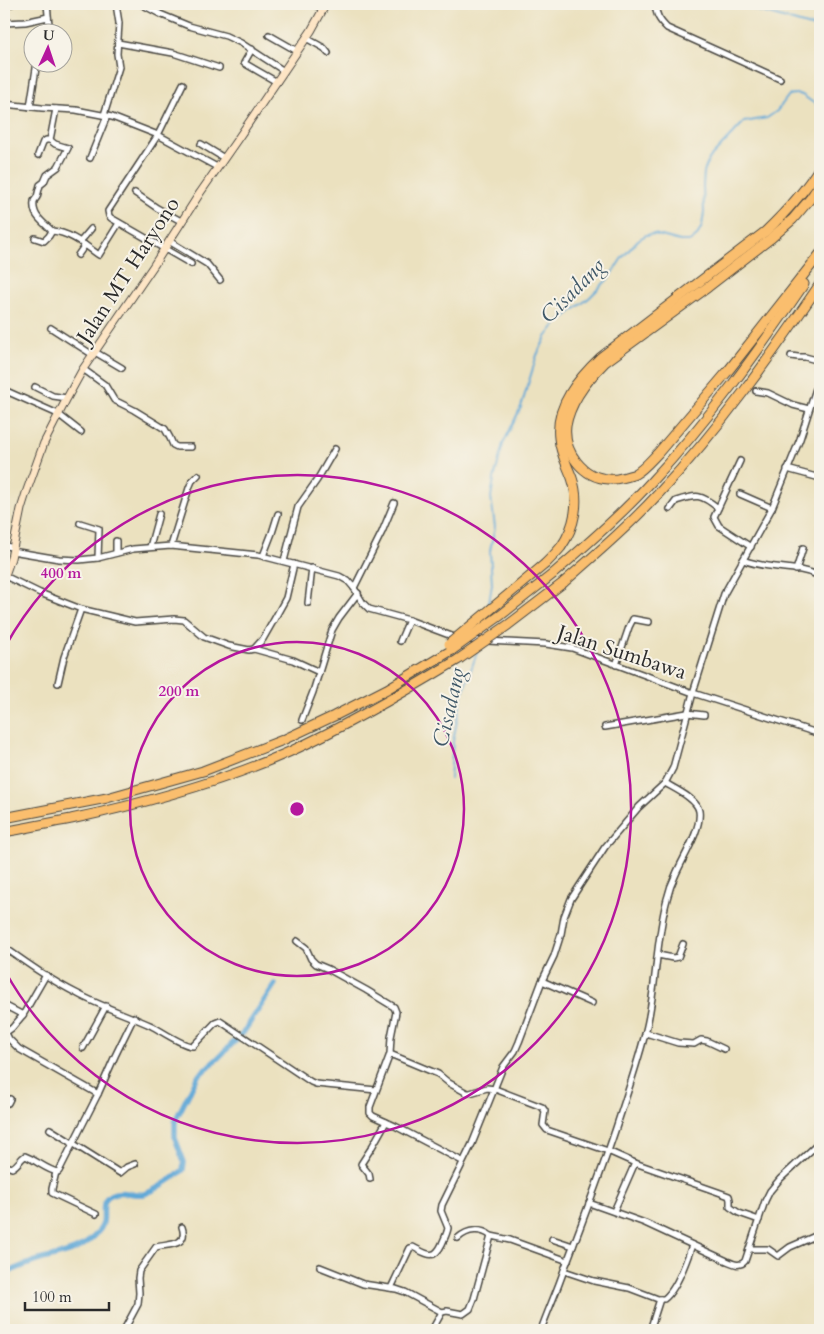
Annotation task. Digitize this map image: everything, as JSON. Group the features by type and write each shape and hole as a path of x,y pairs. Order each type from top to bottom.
{"highway":[{"path":"450,647 545,564 561,548 570,531 575,512 576,496 573,480 561,451 558,437 563,405 573,387 601,357 766,231 803,192 820,167"},
{"path":"820,184 810,199 792,219 770,239 605,362 591,377 580,391 566,426 566,437 574,460 585,471 609,480 635,474 646,465 728,371 820,254"},
{"path":"4,818 107,798 202,771 282,740 387,689 501,615 553,574 605,528 650,483 700,426 736,380 820,260"},
{"path":"4,832 119,809 211,782 288,752 342,726 396,697 459,659 508,625 562,583 614,537 660,492 711,434 749,386 820,284"}],"main road":[{"name":"Jalan MT Haryono","path":"4,577 6,564 13,550 26,493 42,449 58,414 94,353 217,167 297,52 324,6"}],"street":[{"path":"47,4 48,22"},
{"path":"90,158 120,67 117,54 119,23 116,4"},
{"path":"141,4 189,26 226,36 284,71"},
{"path":"313,4 324,6"},
{"path":"655,4 656,15 667,28 780,79"},
{"path":"4,23 26,22 48,17"},
{"path":"269,35 297,52"},
{"path":"306,38 324,48 328,53"},
{"path":"118,43 173,53 219,68"},
{"path":"252,50 244,63 277,82"},
{"path":"30,107 35,72"},
{"path":"183,84 158,135 108,211 108,216 191,264"},
{"path":"4,104 56,110 76,110 105,116 132,124 158,135 217,167"},
{"path":"50,140 56,110"},
{"path":"38,155 43,142 46,140 68,148 58,167 47,175 44,182 40,185 33,205 34,212 38,218 52,231 58,231 99,255 119,223"},
{"path":"201,144 224,158"},
{"path":"135,193 181,221"},
{"path":"78,255 91,229"},
{"path":"35,238 44,241 52,231"},
{"path":"169,241 207,264 220,280"},
{"path":"51,328 122,368"},
{"path":"791,356 820,361"},
{"path":"84,369 105,385 114,400 165,429 172,445 191,447"},
{"path":"391,1288 410,1248 430,1255 439,1251 448,1228 441,1212 442,1207 462,1161 472,1144 503,1067 519,1042 542,981 557,949 564,917 571,899 612,837 639,807 665,783 675,760 687,713 724,594 772,508 800,439 820,376"},
{"path":"35,387 53,396 67,398"},
{"path":"4,390 58,414 81,432"},
{"path":"756,391 768,393 793,405 809,409"},
{"path":"284,561 298,507 335,449"},
{"path":"740,461 714,518 720,526 751,547"},
{"path":"787,469 820,478"},
{"path":"171,546 189,488 192,481 198,475"},
{"path":"740,494 772,508"},
{"path":"670,509 676,500 698,496 704,497 718,508"},
{"path":"302,720 313,692 332,630 356,590 394,503"},
{"path":"150,547 159,514"},
{"path":"263,556 278,514"},
{"path":"80,523 99,529 98,558"},
{"path":"116,541 116,552"},
{"name":"Jalan Sumbawa","path":"4,545 13,550 71,560 98,558 133,549 171,546 263,556 339,576 348,581 370,609 409,620 458,638 555,645 572,648 693,693 820,734"},
{"path":"796,570 803,548"},
{"path":"743,560 820,576"},
{"path":"254,649 270,628 286,598 294,564"},
{"path":"308,603 312,568"},
{"path":"4,577 81,609 134,622 177,619 186,621 202,636 212,640 293,660 319,672"},
{"path":"58,683 64,657 81,609"},
{"path":"400,641 409,620"},
{"path":"616,665 633,620 649,622"},
{"path":"605,727 687,713 704,715"},
{"path":"541,1330 608,1151 646,1033 667,896 694,836 700,814 698,806 694,801 665,783"},
{"path":"298,941 306,948 311,959 316,964 366,990 395,1009 396,1015 391,1037 390,1054 370,1107 370,1113 462,1161"},
{"path":"658,955 677,957 683,944"},
{"path":"4,947 30,966 78,994 134,1017 188,1046 193,1046 215,1023 220,1021 311,1082 376,1090"},
{"path":"46,975 22,1015 12,1028 5,1033 19,1049 98,1094"},
{"path":"542,981 592,1003"},
{"path":"4,1005 22,1015"},
{"path":"83,1048 106,1006"},
{"path":"96,1214 52,1193 52,1189 56,1172 59,1171 98,1094 134,1017"},
{"path":"646,1033 678,1043 694,1044 701,1040 707,1041 724,1049"},
{"path":"390,1054 438,1074 467,1093 487,1088 495,1089 542,1107 545,1111 543,1125 547,1130 729,1196 730,1207 759,1220"},
{"path":"4,1101 8,1103 10,1099"},
{"path":"370,1179 369,1174 361,1164 386,1122"},
{"path":"50,1129 120,1173 127,1166 135,1164"},
{"path":"589,1203 667,1232 727,1261 741,1265 750,1250 765,1201 773,1187 820,1142"},
{"path":"4,1166 12,1168 25,1156 56,1172"},
{"path":"614,1211 635,1163"},
{"path":"124,1330 138,1304 139,1271 156,1247 173,1245 180,1240 183,1234 182,1227"},
{"path":"458,1238 467,1231 476,1230 568,1261"},
{"path":"750,1250 768,1249 778,1256 790,1247 820,1234"},
{"path":"320,1267 363,1284 405,1292 442,1312 463,1314 471,1307 490,1236"},
{"path":"552,1239 573,1246"},
{"path":"564,1272 664,1299 682,1272 692,1245"},
{"path":"652,1324 660,1299"},
{"path":"432,1330 442,1312"}],"waterway":[{"name":"Cisadang","path":"735,4 820,29"},
{"name":"Cisadang","path":"488,608 492,584 490,551 495,527 491,497 494,479 503,444 521,407 537,355 546,337 557,323 589,298 608,279 622,258 638,240 646,235 654,234 680,241 691,241 697,236 702,226 704,172 709,159 744,122 767,118 777,111 789,95 803,95 815,104 820,105"},
{"name":"Cisadang","path":"450,779 453,741 462,695 478,650"},
{"path":"243,1033 275,984"},
{"path":"4,1274 33,1262 79,1248 95,1235 102,1226 104,1204 110,1195 114,1193 144,1194 159,1187 183,1170 184,1162 175,1138 175,1121 198,1076 240,1036"}]}
